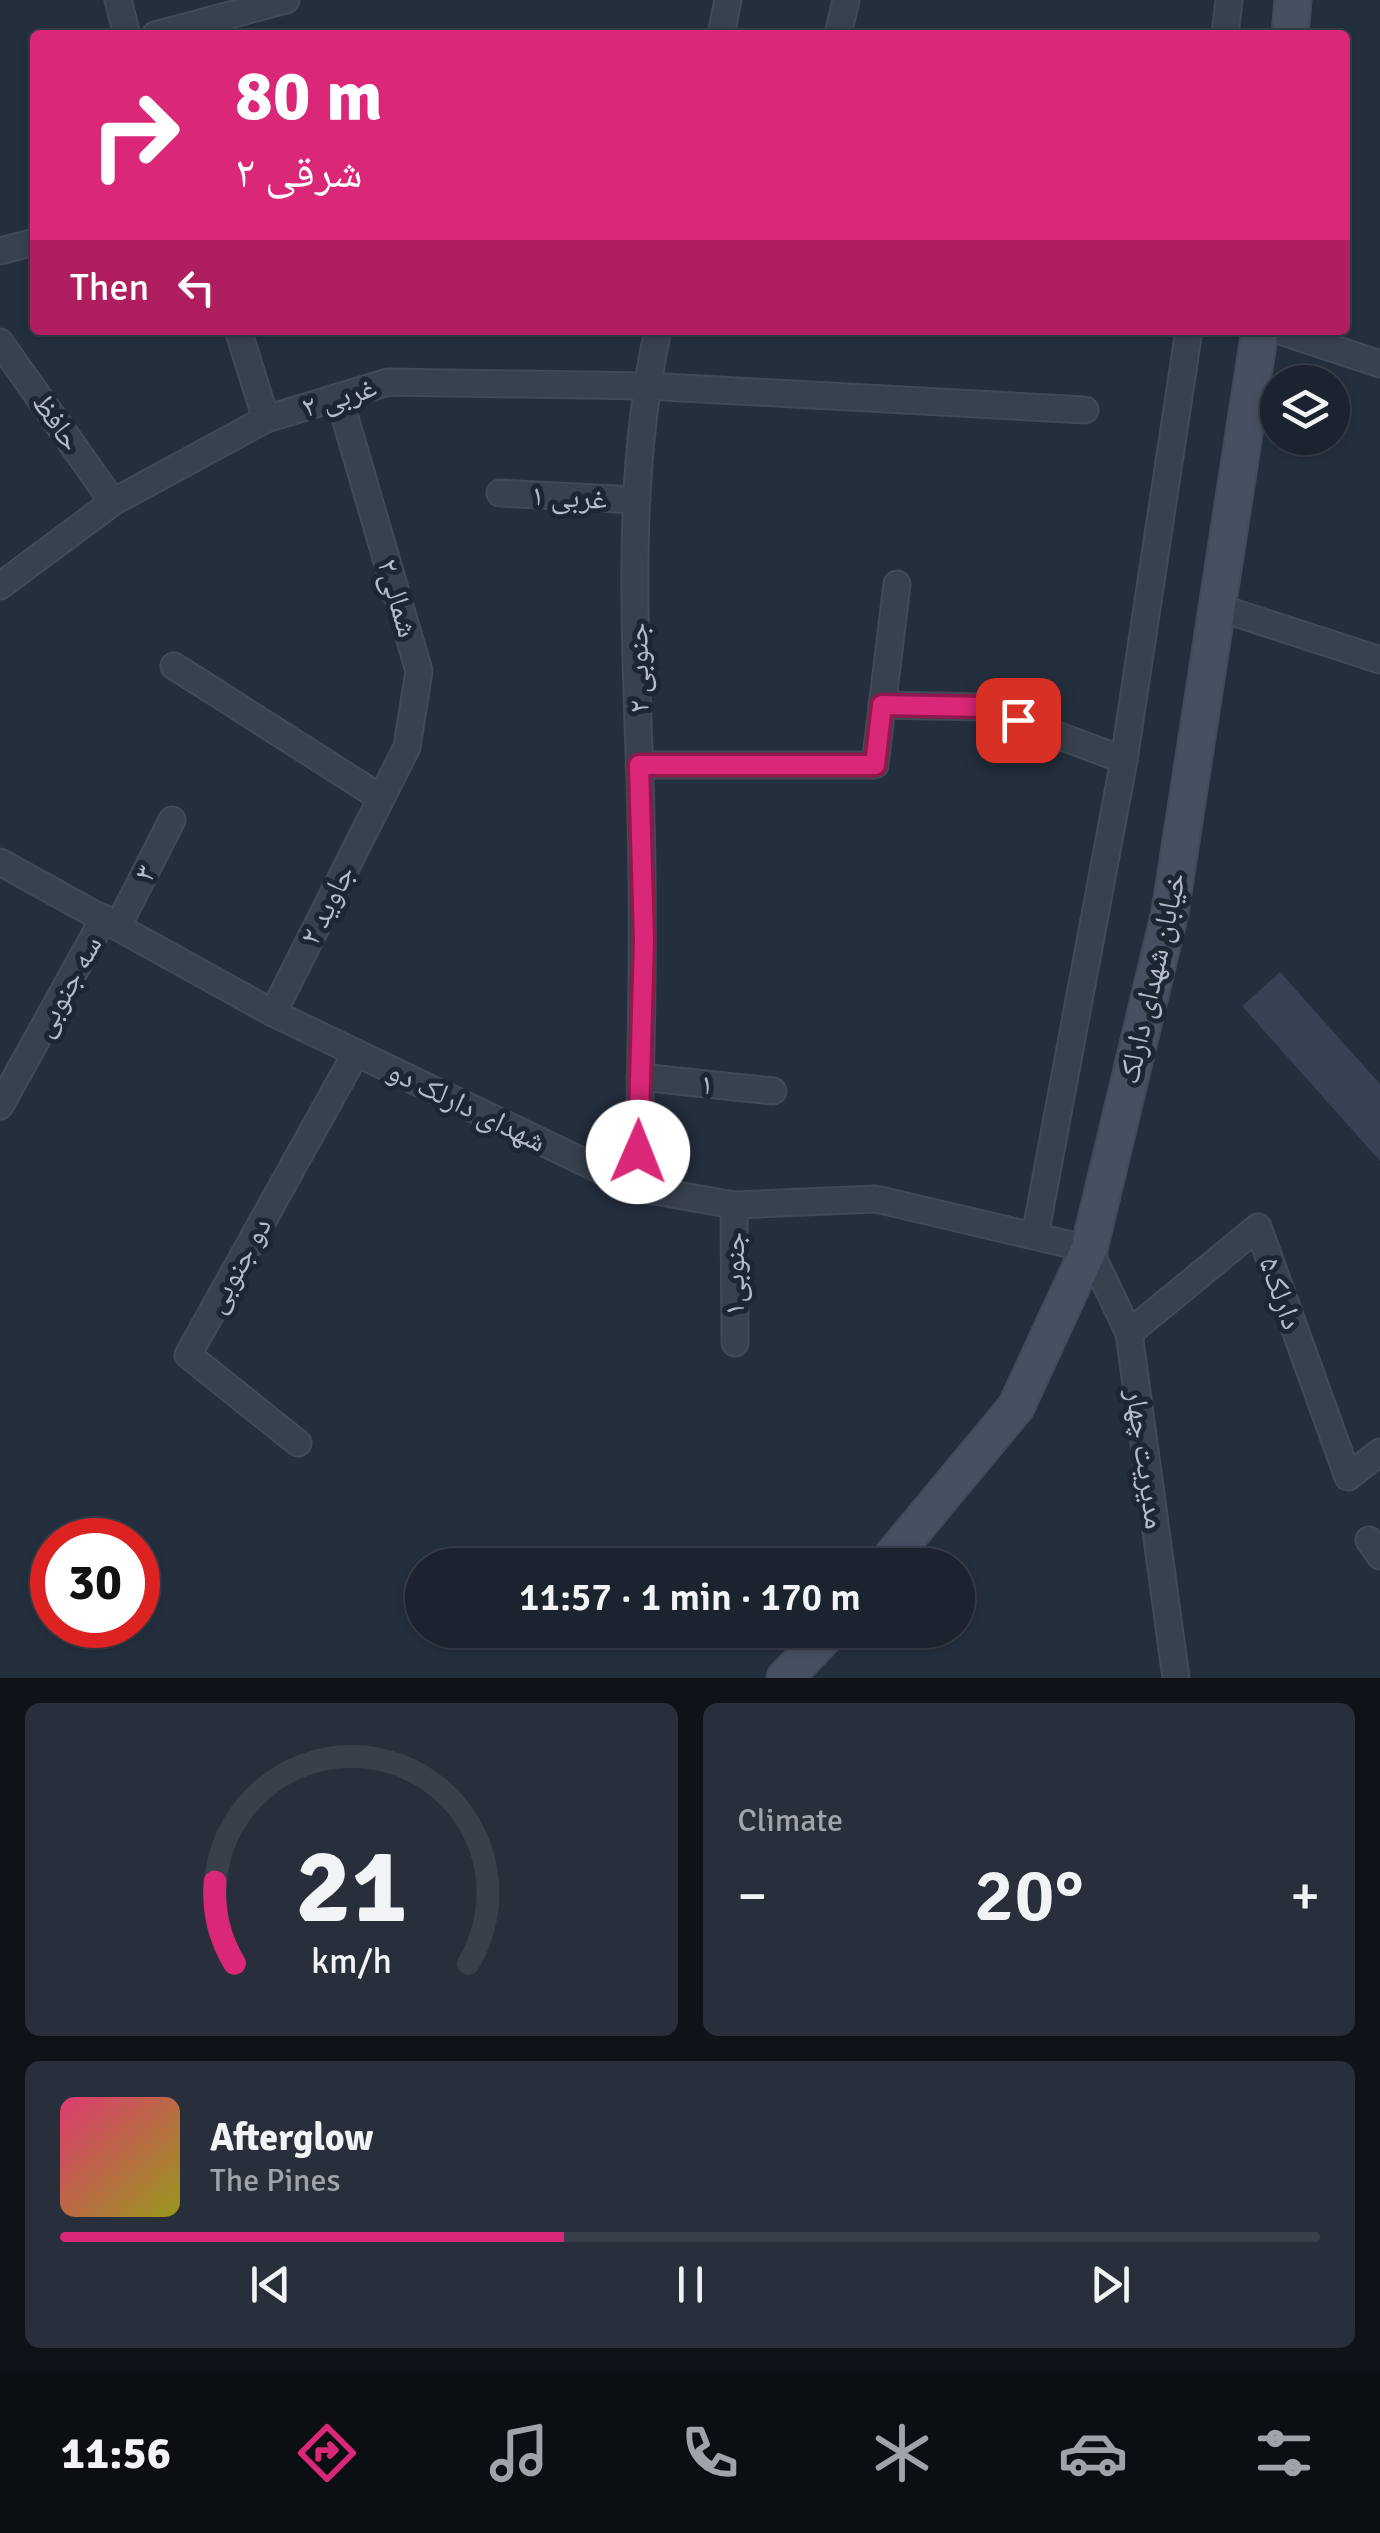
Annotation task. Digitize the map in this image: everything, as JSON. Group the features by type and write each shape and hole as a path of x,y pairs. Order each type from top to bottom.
{"main road":[{"path":"1290,30 1293,0"},
{"name":"خیابان شهدای دارلک","path":"899,1548 1016,1407 1089,1249 1170,912 1259,335"},
{"path":"785,1678 814,1648"}],"street":[{"path":"118,0 126,30"},
{"path":"174,30 286,0"},
{"path":"723,30 728,0"},
{"path":"839,30 846,0"},
{"path":"1226,30 1230,0"},
{"path":"0,251 30,243"},
{"path":"240,335 266,419"},
{"name":"۲ جنوبی","path":"638,1188 644,940 637,500 646,386 657,335"},
{"path":"1036,1236 1124,760 1188,335"},
{"path":"1291,335 1380,364"},
{"name":"حافظ","path":"0,342 114,502"},
{"name":"۲ غربی","path":"0,586 114,502 266,419 388,382 646,386 1085,410"},
{"name":"شمالی۲","path":"338,397 420,671 407,746 381,798"},
{"name":"۱ غربی","path":"500,493 637,500"},
{"path":"639,765 875,765 897,584"},
{"path":"1217,607 1380,660"},
{"path":"174,666 381,798"},
{"path":"882,705 982,707 1124,760"},
{"name":"۲ جاوید","path":"272,1013 381,798"},
{"name":"۳","path":"111,922 172,820"},
{"name":"شهدای دارلک دو","path":"0,862 272,1013 638,1188 734,1205 876,1199 1089,1249"},
{"name":"سه جنوبی","path":"0,1106 111,922"},
{"name":"دو جنوبی","path":"298,1444 188,1354 356,1053"},
{"name":"۱","path":"640,1078 773,1092"},
{"name":"جنوبی۱","path":"734,1205 735,1343"},
{"name":"دارلک۵","path":"1128,1333 1258,1227 1348,1477 1380,1452"},
{"name":"مدیریت چهار","path":"1089,1249 1128,1333 1176,1678"}],"building":[{"path":"1280,972 1380,1084 1380,1161 1242,1006"}],"route":[{"path":"638,1152 644,940 639,765 875,765 882,705 982,707 1018,720"}]}
